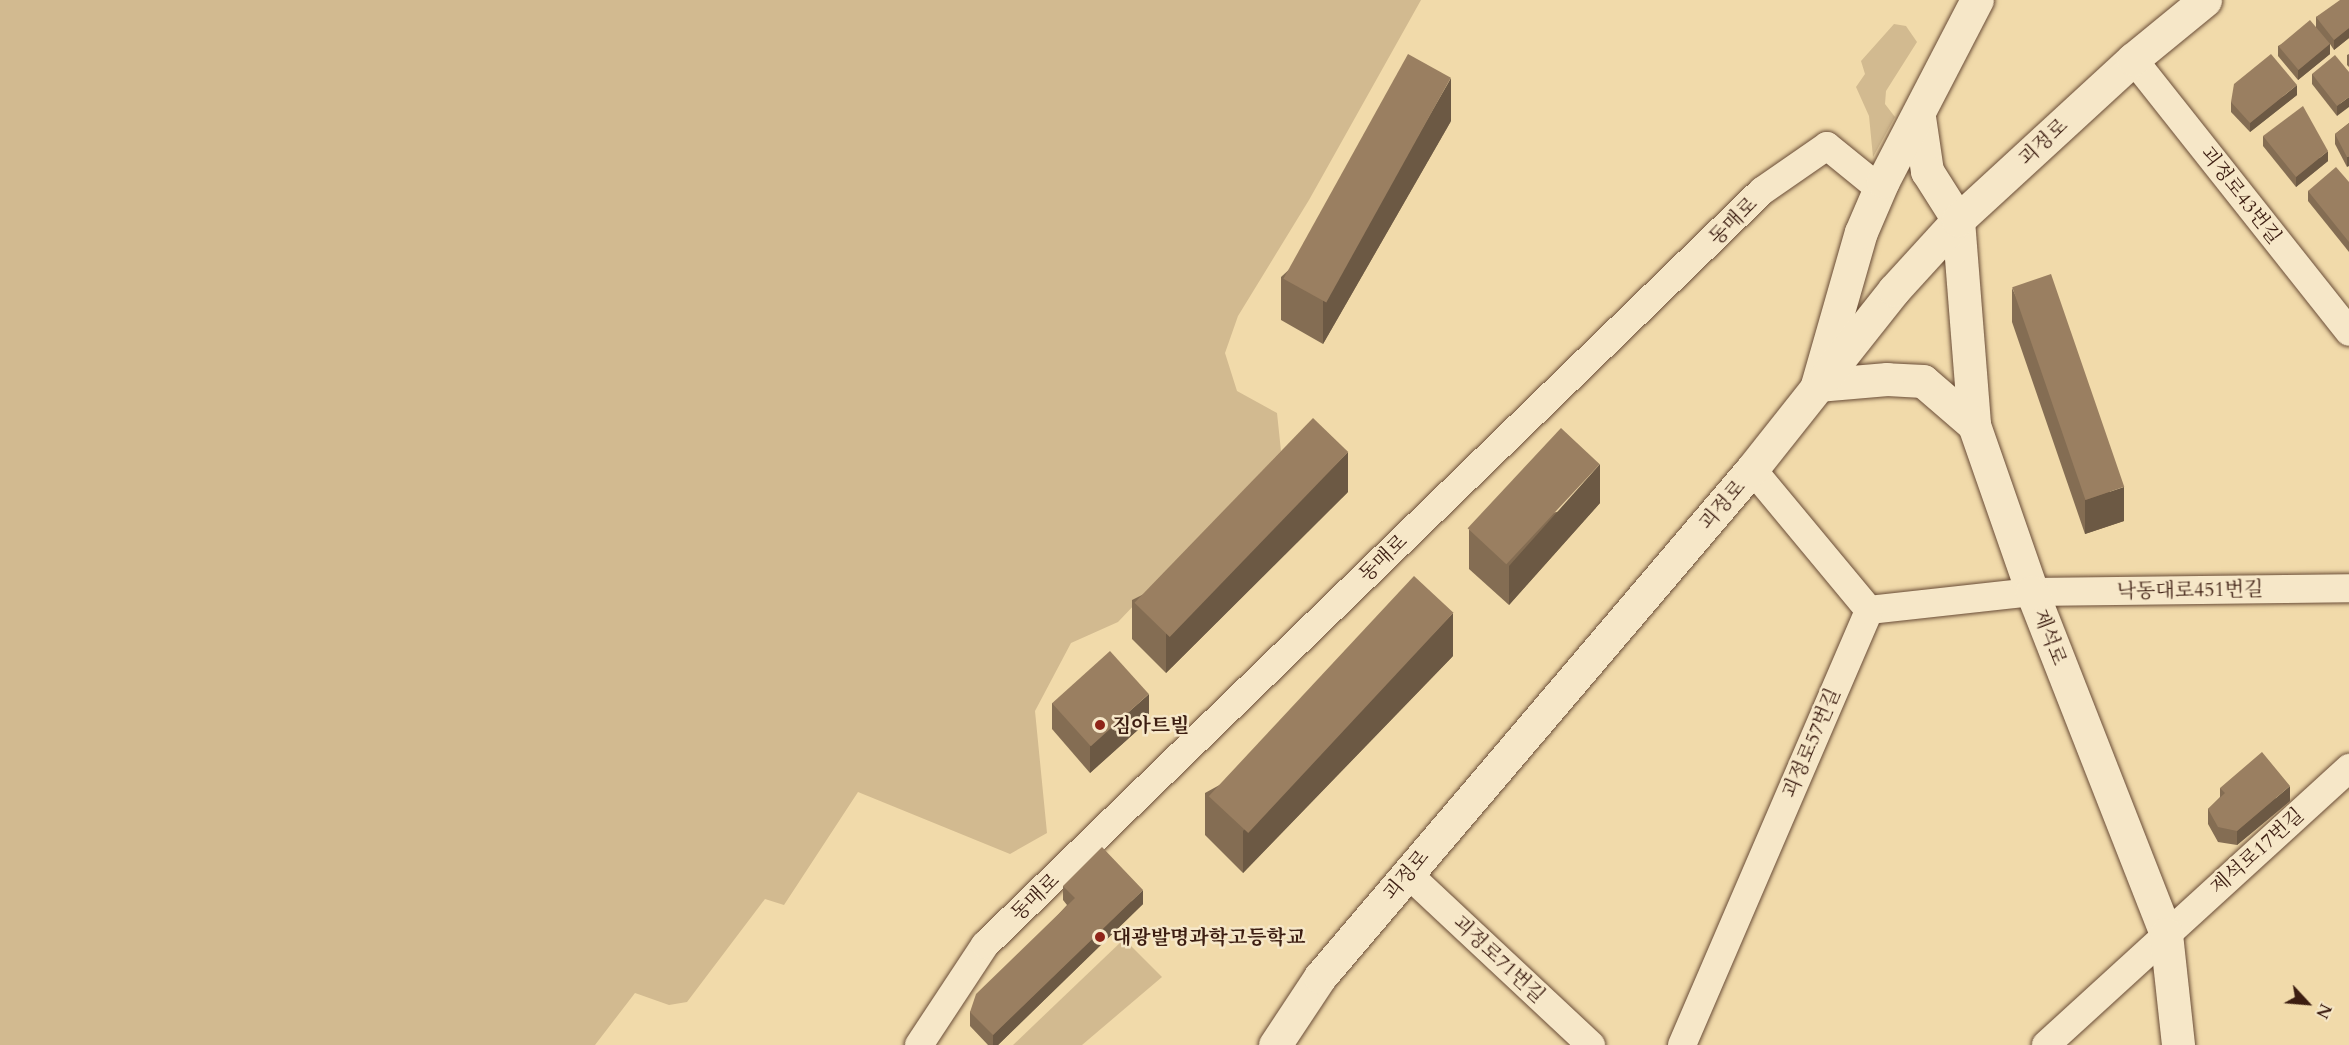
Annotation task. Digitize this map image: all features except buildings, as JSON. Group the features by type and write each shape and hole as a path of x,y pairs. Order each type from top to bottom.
{"main road":[{"path":"1974,425 1923,381 1887,379 1817,385 1861,232 1880,189 1919,117 1977,0"},
{"name":"괴정로","path":"1275,1045 1320,977 1752,469 1894,290 1958,220 2133,59 2205,0"},
{"path":"1919,117 1927,171 1958,220"},
{"name":"제석로","path":"1958,220 1974,425 2032,592 2166,934 2178,1045"}],"street":[{"name":"괴정로43번길","path":"2133,59 2349,332"},
{"name":"동매로","path":"919,1045 985,945 1762,191 1827,146 1880,189"},
{"path":"1752,469 1869,610"},
{"name":"낙동대로451번길","path":"1869,610 2032,592 2349,588"},
{"name":"괴정로57번길","path":"1682,1045 1869,610"},
{"name":"제석로17번길","path":"2046,1045 2349,768"},
{"name":"괴정로71번길","path":"1407,873 1591,1045"}],"shaded area":[{"path":"0,0 1421,0 1309,200 1238,316 1225,353 1237,391 1277,413 1281,451 1118,622 1071,643 1035,711 1047,833 1010,854 858,792 784,905 765,899 687,1002 669,1005 635,993 595,1045 0,1045"},
{"path":"1894,24 1906,26 1917,42 1886,91 1885,104 1895,117 1873,157 1869,116 1856,87 1865,74 1861,61"},
{"path":"1124,939 1162,977 1082,1045 1013,1045"}],"place":[{"name":"짐아트빌","path":"1100,725"},
{"name":"대광발명과학고등학교","path":"1100,937"}]}
